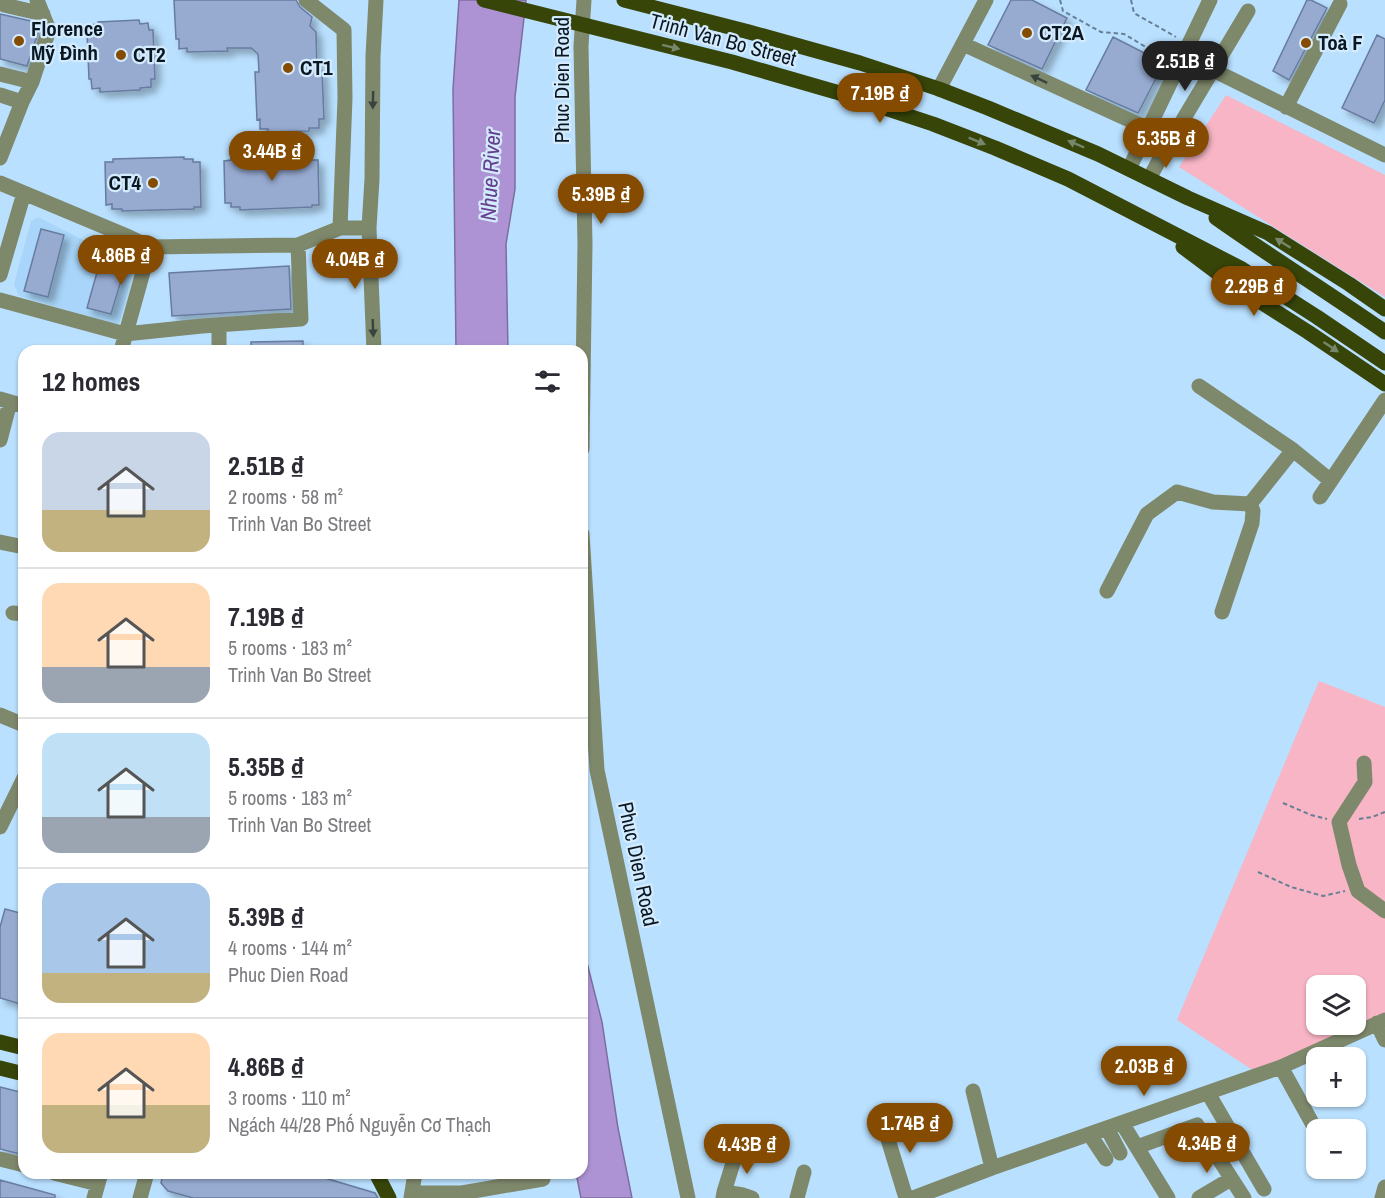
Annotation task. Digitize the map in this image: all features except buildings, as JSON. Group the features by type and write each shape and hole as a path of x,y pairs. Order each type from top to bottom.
{"main road":[{"name":"Trinh Van Bo Street","path":"484,0 732,62 836,92 933,124 995,148 1068,179 1242,269 1385,363"},
{"name":"Trinh Van Bo Street","path":"624,0 860,63 988,108 1098,153 1188,198 1268,233 1385,309"},
{"name":"Trinh Van Bo Street","path":"1188,198 1258,248 1331,294 1385,332"},
{"name":"Trinh Van Bo Street","path":"1145,218 1231,283 1385,384"},
{"path":"0,1042 18,1046"},
{"path":"0,1068 18,1072"},
{"path":"379,1179 389,1198"}],"street":[{"path":"306,0 344,30 344,134 340,228"},
{"path":"374,345 369,228 376,0"},
{"name":"Phuc Dien Road","path":"584,0 580,46 585,244 584,345"},
{"path":"939,89 986,0"},
{"path":"1129,169 1210,0"},
{"path":"1286,106 1340,4"},
{"path":"0,158 32,82 49,30 40,7 4,5"},
{"path":"1149,179 1248,11"},
{"path":"963,44 1149,129"},
{"path":"345,59 373,60"},
{"path":"1213,70 1384,152"},
{"path":"0,74 32,82"},
{"path":"0,95 22,102"},
{"path":"0,183 150,247 298,245 340,228 369,228"},
{"path":"0,276 24,193"},
{"path":"0,300 125,334 301,319 298,245"},
{"path":"122,345 150,247"},
{"path":"219,326 219,345"},
{"path":"1199,386 1293,450 1331,481"},
{"path":"1320,497 1385,400"},
{"path":"0,440 11,402"},
{"path":"1250,504 1293,450"},
{"path":"1107,591 1147,514 1177,492 1213,502 1250,504"},
{"path":"1222,612 1252,523 1253,512 1250,504"},
{"path":"0,542 18,546"},
{"name":"Phuc Dien Road","path":"588,628 597,770 688,1198"},
{"path":"0,715 18,722"},
{"path":"1364,763 1365,782 1339,822 1358,891 1385,911"},
{"path":"0,827 18,790"},
{"path":"913,1198 1281,1067 1381,1021 1385,1041"},
{"path":"1281,1067 1310,1119"},
{"path":"974,1091 992,1168"},
{"path":"1208,1093 1264,1189"},
{"path":"906,1198 887,1136 930,1118"},
{"path":"1122,1123 1168,1198"},
{"path":"1137,1147 1197,1125 1244,1198"},
{"path":"1090,1135 1113,1156 1107,1128"},
{"path":"738,1147 723,1195 743,1195 752,1198"},
{"path":"0,1159 18,1164"},
{"path":"797,1198 804,1172"},
{"path":"76,1179 98,1185"},
{"path":"140,1198 145,1179"},
{"path":"413,1179 411,1195 503,1192 543,1179"},
{"path":"1199,1198 1232,1179"},
{"path":"1382,1198 1385,1187"}],"path":[{"path":"1060,0 1064,11 1101,32 1124,34 1179,66"},
{"path":"1131,0 1134,13 1189,44"},
{"path":"1258,872 1291,887 1323,896 1357,888"}],"shaded area":[{"path":"1226,95 1385,175 1385,297 1179,167"},
{"path":"38,217 85,241 128,254 135,264 119,325 19,296 14,284 31,221"},
{"path":"1319,681 1385,707 1385,1020 1366,1028 1366,975 1306,975 1306,1035 1351,1035 1324,1047 1306,1047 1306,1055 1260,1075 1177,1020"}],"water":[{"name":"Nhue River","path":"459,0 526,0 515,97 515,189 506,244 508,345 456,345 453,89"},
{"path":"588,967 602,1022 618,1128 632,1198 581,1198 577,1179 588,1179"}],"place":[{"name":"CT2A","path":"1027,33"},
{"name":"Florence Mỹ Đình","path":"19,41"},
{"name":"Toà F","path":"1306,43"},
{"name":"CT2","path":"121,55"},
{"name":"CT1","path":"288,68"},
{"name":"CT4","path":"153,183"}]}
